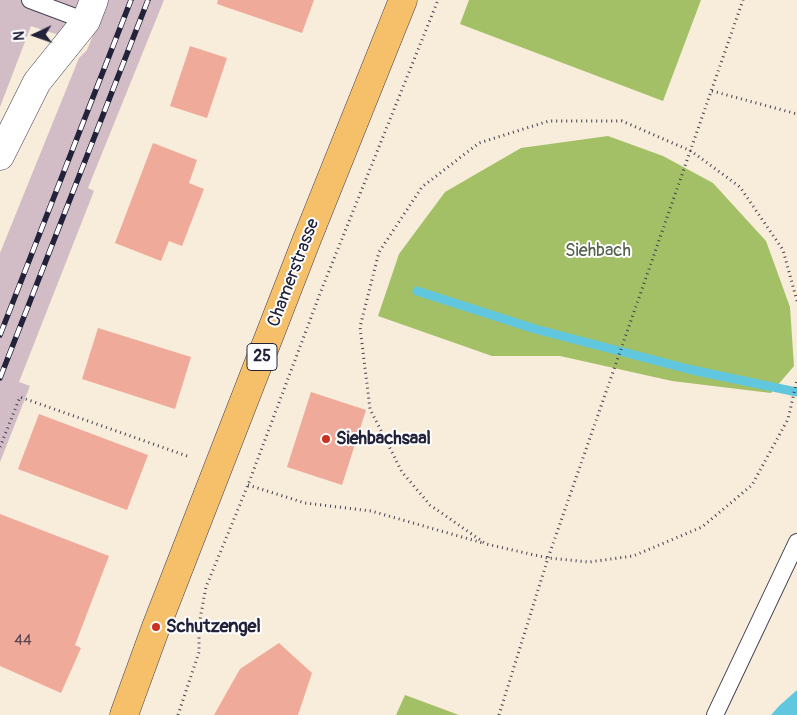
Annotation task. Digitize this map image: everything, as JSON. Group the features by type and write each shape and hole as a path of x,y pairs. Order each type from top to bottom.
{"main road":[{"name":"Chamerstrasse","path":"124,715 307,239 403,0"}],"street":[{"path":"0,156 37,82 90,11"}],"lane":[{"path":"30,0 90,11"},
{"path":"715,715 797,542"}],"path":[{"path":"178,715 199,652 200,625 206,587 248,485 321,291 438,0"},
{"path":"500,715 548,558 744,0"},
{"path":"712,91 797,114"},
{"path":"486,544 430,505 402,472 370,409 360,327 379,252 422,187 479,144 549,121 622,122 691,151 740,187 783,250 797,301"},
{"path":"248,485 305,503 371,511 486,544 548,558 589,562 633,556 702,527 752,485 788,420 797,380"},
{"path":"0,447 20,397 187,456"}],"shaded area":[{"path":"0,0 79,0 65,37 31,26 0,107"},
{"path":"107,0 164,0 88,188 94,191 19,382 30,386 0,462 0,253 79,58 87,50"}],"green space":[{"path":"469,0 701,0 663,101 460,24"},
{"name":"Siehbach","path":"608,136 663,156 713,183 766,241 790,307 794,366 771,393 672,381 560,356 492,356 378,316 399,254 445,192 521,148"},
{"path":"405,695 459,715 396,715"}],"water":[{"path":"797,690 797,715 771,715 779,706"}],"building":[{"path":"218,0 314,0 302,33 217,4"},
{"path":"190,46 227,58 207,118 170,106"},
{"path":"153,143 197,160 189,183 204,189 182,246 169,241 161,261 115,243"},
{"path":"98,328 191,357 175,409 82,379"},
{"name":"Siehbachsaal","path":"311,392 366,410 342,485 287,467"},
{"path":"39,414 148,455 127,510 18,469"},
{"path":"0,514 109,556 75,645 81,648 61,693 0,666"},
{"path":"279,643 312,673 298,715 214,715 240,669"}],"waterway":[{"path":"417,291 535,329 692,370 797,392"}],"railway":[{"path":"0,335 131,0"},
{"path":"0,378 148,0"}],"place":[{"name":"Siehbachsaal","path":"326,439"},
{"name":"Schutzengel","path":"156,627"}]}
